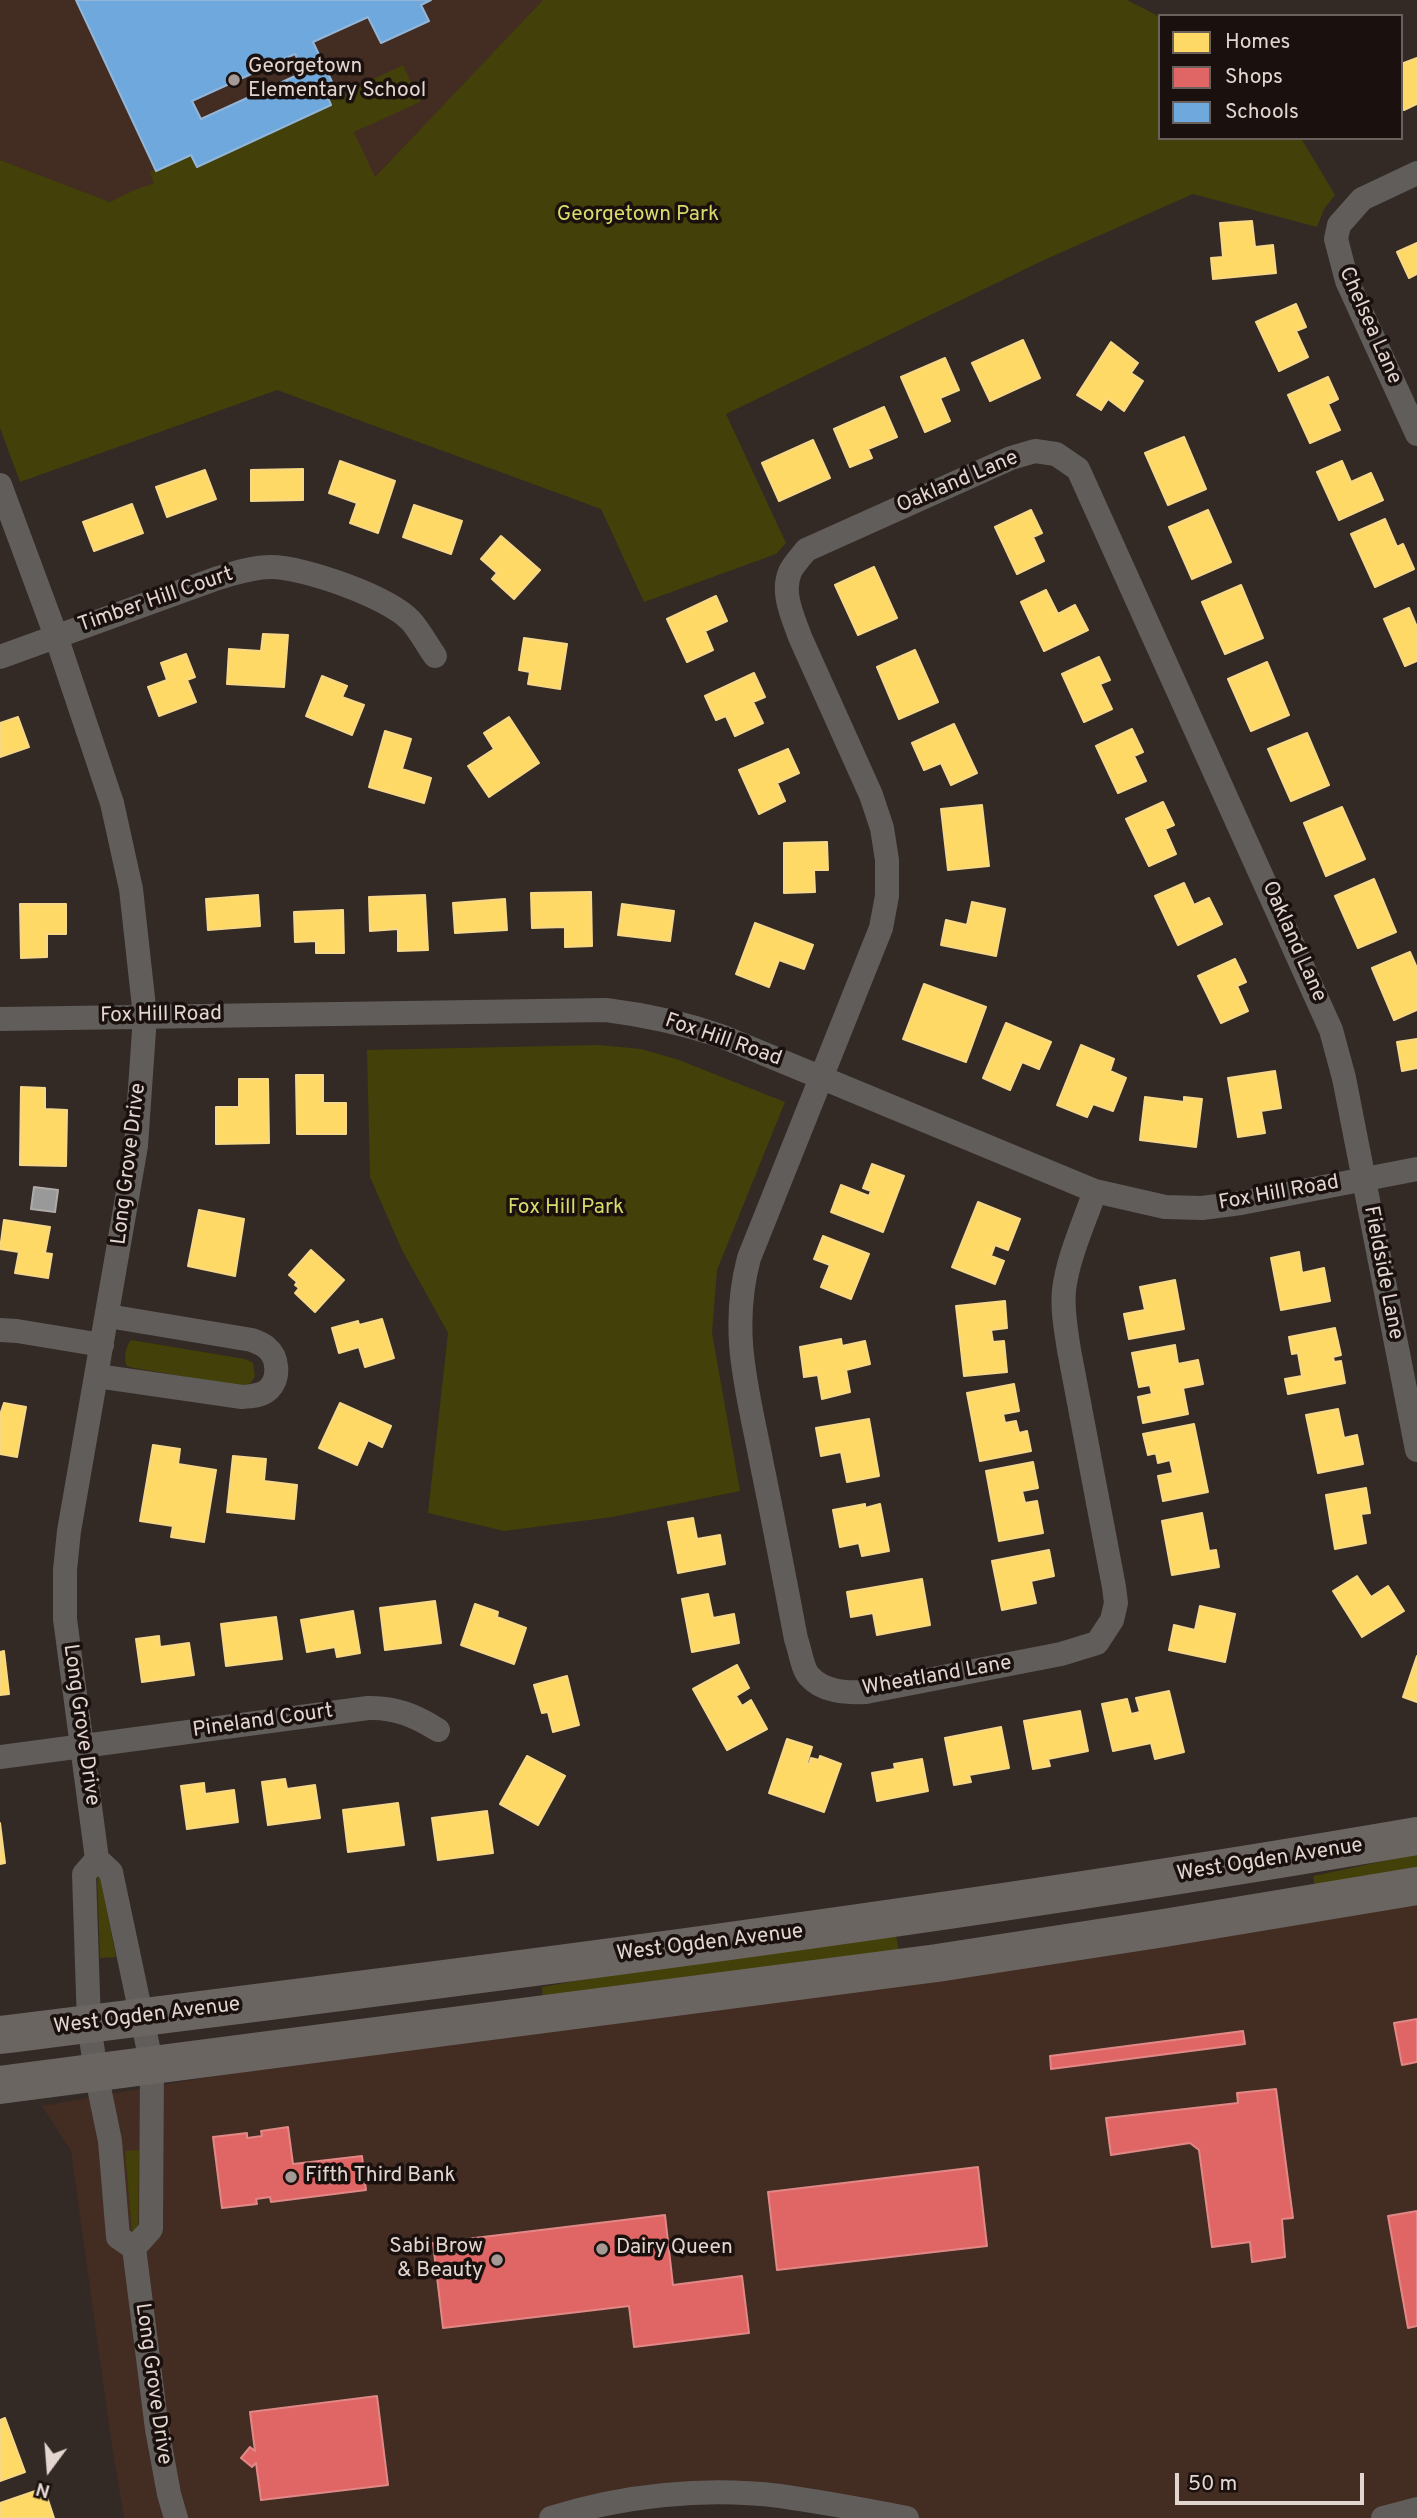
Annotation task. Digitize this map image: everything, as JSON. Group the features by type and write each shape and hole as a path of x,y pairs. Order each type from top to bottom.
{"main road":[{"name":"West Ogden Avenue","path":"0,2035 143,2019 829,1929 1230,1868 1417,1836"},
{"path":"0,2085 937,1963 1417,1886"},
{"path":"937,1963 948,1911"}],"street":[{"name":"Chelsea Lane","path":"1417,173 1362,199 1339,225 1336,239 1347,281 1417,435"},
{"name":"Oakland Lane","path":"822,1078 881,928 887,896 887,859 882,828 871,796 791,611 786,594 790,573 806,550 995,464 1035,451 1056,454 1078,469 1320,1000 1344,1078 1364,1179"},
{"name":"Long Grove Drive","path":"0,485 98,755 123,848 137,935 145,1016 136,1146 69,1531 65,1570 65,1619 97,1859 111,1872 152,2066 151,2229 134,2248"},
{"name":"Timber Hill Court","path":"0,657 218,578 246,570 271,567 316,574 380,601 409,619 435,656"},
{"name":"Fox Hill Road","path":"0,1019 606,1010 644,1015 692,1027 1095,1191 1165,1207 1202,1208 1241,1203 1417,1168"},
{"name":"Wheatland Lane","path":"822,1078 749,1258 741,1287 739,1315 743,1367 796,1639 808,1675 828,1689 846,1693 866,1692 1061,1654 1097,1643 1112,1620 1116,1603 1114,1587 1064,1313 1064,1290 1072,1256 1095,1191"},
{"name":"Fieldside Lane","path":"1364,1179 1417,1450"},
{"path":"97,1376 242,1398 258,1395 271,1388 276,1374 275,1359 267,1347 252,1340 108,1316"},
{"path":"0,1330 102,1345"},
{"name":"Pineland Court","path":"0,1757 368,1708 395,1710 418,1717 439,1730"},
{"name":"Long Grove Drive","path":"97,1859 83,1874 89,2024 110,2141 118,2237 134,2248 157,2429 176,2518"},
{"path":"551,2518 619,2502 666,2495 722,2493 778,2496 907,2518"},
{"path":"1383,2518 1417,2509"}],"shaded area":[{"name":"Georgetown Elementary School","path":"0,0 543,0 374,178 132,191 110,202 0,160"},
{"path":"1417,1898 1417,2514 1400,2518 863,2518 776,2503 670,2499 569,2518 124,2518 71,2151 42,2106 334,2055"}],"green space":[{"name":"Georgetown Park","path":"543,0 1127,0 1158,16 1158,140 1302,140 1335,195 1324,209 1317,227 1193,194 1044,260 726,414 786,543 776,554 644,602 601,509 277,390 20,482 0,428 0,160 110,202 154,183 150,172 191,155 197,167 331,105 329,100 403,65 420,102 354,132 375,177"},
{"name":"Fox Hill Park","path":"599,1045 641,1049 679,1060 785,1102 717,1270 712,1333 740,1491 612,1517 504,1531 428,1513 448,1333 402,1250 370,1177 367,1050"},
{"path":"131,1340 245,1359 253,1363 255,1376 251,1383 240,1386 127,1366 126,1352"},
{"path":"1417,1854 1417,1869 1315,1886 1313,1876"},
{"path":"97,1874 100,1877 116,1957 100,1958"},
{"path":"896,1936 899,1950 543,1998 542,1987 635,1970"},
{"path":"139,2150 138,2230 132,2232 125,2151"}],"building: Homes":[{"path":"1417,58 1417,104 1404,110 1403,108 1403,63"},
{"path":"1252,221 1255,247 1273,245 1276,273 1213,279 1211,258 1223,257 1220,223"},
{"path":"1417,243 1417,274 1409,278 1397,252"},
{"path":"1296,304 1306,327 1296,331 1308,357 1279,371 1256,322"},
{"path":"1023,340 1040,378 990,401 972,363"},
{"path":"1111,342 1138,363 1131,373 1143,381 1124,411 1108,399 1101,410 1077,395"},
{"path":"945,358 959,390 940,398 950,421 925,432 901,377"},
{"path":"1328,377 1338,399 1328,404 1340,430 1310,443 1288,395"},
{"path":"884,407 897,437 868,449 872,458 850,467 834,429"},
{"path":"1184,437 1206,489 1168,505 1145,453"},
{"path":"813,440 830,478 779,501 762,463"},
{"path":"340,461 395,481 378,533 350,523 357,503 329,493"},
{"path":"1342,461 1351,482 1371,473 1383,500 1339,520 1317,472"},
{"path":"303,469 303,500 251,501 251,470"},
{"path":"205,470 216,499 167,517 156,487"},
{"path":"132,504 143,533 94,551 83,522"},
{"path":"414,505 462,521 451,554 403,537"},
{"path":"1031,510 1042,533 1033,537 1044,561 1017,574 995,527"},
{"path":"1208,510 1231,562 1192,579 1169,527"},
{"path":"1385,519 1397,547 1403,544 1414,569 1375,587 1351,534"},
{"path":"501,536 540,570 514,599 492,579 497,573 481,559"},
{"path":"874,567 897,618 858,635 835,585"},
{"path":"1241,585 1263,638 1225,654 1202,602"},
{"path":"1046,590 1058,614 1075,605 1088,630 1044,651 1021,602"},
{"path":"716,596 727,621 705,631 713,650 687,662 667,619"},
{"path":"1409,608 1417,627 1417,661 1405,666 1384,619"},
{"path":"263,634 288,635 284,687 227,684 229,649 261,651"},
{"path":"524,638 567,644 560,689 528,684 530,672 519,670"},
{"path":"915,650 938,702 899,719 877,667"},
{"path":"186,654 195,677 187,680 196,702 159,716 148,687 167,680 161,663"},
{"path":"1099,657 1110,680 1100,684 1112,709 1084,722 1062,674"},
{"path":"1267,662 1289,715 1251,731 1228,679"},
{"path":"754,673 765,697 753,702 763,723 735,736 726,716 716,720 705,696"},
{"path":"322,676 347,686 342,697 364,705 352,735 306,716"},
{"path":"18,717 29,747 0,757 0,723"},
{"path":"509,717 539,763 489,797 468,766 494,749 484,733"},
{"path":"954,724 977,773 951,785 941,763 924,770 912,743"},
{"path":"1132,729 1143,752 1134,756 1146,781 1118,793 1096,746"},
{"path":"385,731 411,739 402,769 431,778 424,803 369,787"},
{"path":"1307,733 1329,785 1291,801 1268,749"},
{"path":"788,749 799,773 777,783 785,801 759,814 739,770"},
{"path":"1163,802 1174,825 1165,829 1176,854 1149,866 1126,819"},
{"path":"982,805 989,866 948,870 941,809"},
{"path":"1342,807 1365,859 1326,876 1304,823"},
{"path":"827,842 828,870 814,870 815,892 784,893 784,843"},
{"path":"1374,879 1396,932 1358,948 1335,896"},
{"path":"1184,883 1194,905 1209,898 1222,924 1178,945 1155,896"},
{"path":"591,892 592,946 565,947 565,927 532,928 531,893"},
{"path":"258,895 260,926 208,930 206,899"},
{"path":"425,895 428,950 398,951 398,929 370,931 369,897"},
{"path":"505,899 507,930 455,933 453,903"},
{"path":"972,902 1005,909 996,956 941,945 946,920 967,925"},
{"path":"20,904 66,904 66,934 47,934 47,957 21,958"},
{"path":"622,904 674,911 670,941 618,935"},
{"path":"343,910 344,953 316,953 316,941 295,942 294,912"},
{"path":"755,923 813,945 804,969 779,960 769,987 736,974"},
{"path":"1410,952 1417,968 1417,1010 1394,1020 1372,968"},
{"path":"1235,959 1246,982 1237,986 1248,1011 1221,1023 1198,976"},
{"path":"924,984 986,1007 966,1062 903,1039"},
{"path":"1006,1023 1051,1042 1039,1069 1022,1062 1010,1090 983,1078"},
{"path":"1417,1039 1417,1068 1402,1071 1397,1042"},
{"path":"1081,1045 1114,1059 1110,1071 1126,1078 1113,1111 1093,1104 1087,1117 1057,1105"},
{"path":"1275,1071 1281,1108 1261,1111 1265,1133 1238,1137 1228,1078"},
{"path":"296,1075 323,1075 323,1103 346,1103 346,1134 297,1134"},
{"path":"239,1079 268,1079 269,1143 216,1144 216,1107 239,1107"},
{"path":"21,1087 45,1088 45,1109 67,1110 66,1166 20,1165"},
{"path":"1145,1097 1184,1102 1184,1097 1202,1099 1196,1147 1140,1140"},
{"path":"872,1164 904,1176 883,1232 831,1212 841,1185 869,1196 871,1191 863,1188"},
{"path":"978,1202 1020,1219 1008,1250 995,1245 991,1256 1004,1261 995,1284 952,1267"},
{"path":"199,1210 244,1219 235,1276 188,1266"},
{"path":"4,1220 50,1227 45,1253 52,1254 48,1278 15,1273 19,1252 0,1249"},
{"path":"823,1236 869,1254 851,1299 821,1287 830,1265 814,1259"},
{"path":"311,1250 344,1280 315,1312 295,1293 299,1288 295,1285 297,1282 289,1275"},
{"path":"1299,1252 1302,1273 1324,1268 1330,1301 1281,1310 1271,1258"},
{"path":"1175,1280 1184,1329 1129,1339 1124,1314 1145,1310 1140,1287"},
{"path":"1005,1301 1007,1328 991,1330 993,1342 1004,1341 1007,1372 964,1376 956,1306"},
{"path":"382,1319 394,1358 365,1367 359,1347 339,1353 332,1328 358,1321 359,1325"},
{"path":"1335,1328 1341,1355 1333,1357 1334,1362 1341,1361 1345,1383 1288,1394 1285,1379 1302,1376 1298,1353 1292,1354 1289,1337"},
{"path":"841,1339 842,1346 865,1341 870,1364 846,1370 850,1392 822,1399 818,1375 804,1377 800,1347"},
{"path":"1175,1345 1178,1364 1198,1360 1203,1384 1183,1388 1188,1414 1143,1423 1138,1397 1152,1394 1150,1385 1139,1387 1132,1353"},
{"path":"1014,1384 1019,1411 1003,1414 1005,1423 1016,1421 1019,1433 1027,1431 1031,1451 980,1461 967,1393"},
{"path":"4,1403 26,1407 17,1457 0,1454 0,1415"},
{"path":"340,1403 391,1426 382,1447 368,1440 357,1465 319,1448"},
{"path":"1338,1409 1344,1438 1357,1435 1363,1464 1318,1473 1306,1415"},
{"path":"869,1419 879,1476 847,1482 841,1452 821,1456 816,1428"},
{"path":"1194,1424 1208,1492 1163,1501 1158,1476 1173,1473 1170,1460 1158,1463 1156,1453 1148,1455 1143,1434"},
{"path":"153,1445 180,1449 178,1464 216,1470 204,1542 171,1537 173,1526 140,1521"},
{"path":"233,1456 266,1459 264,1481 297,1485 294,1519 227,1512"},
{"path":"1033,1462 1038,1488 1022,1491 1025,1503 1037,1501 1043,1533 999,1541 986,1471"},
{"path":"1366,1488 1370,1513 1361,1514 1366,1543 1335,1549 1326,1495"},
{"path":"865,1504 865,1508 880,1504 889,1551 862,1556 859,1543 840,1547 833,1510"},
{"path":"1202,1513 1209,1551 1216,1550 1219,1567 1172,1575 1162,1521"},
{"path":"693,1518 697,1539 720,1535 725,1564 678,1573 668,1522"},
{"path":"1049,1550 1054,1576 1031,1581 1036,1603 1002,1610 992,1561"},
{"path":"1357,1576 1371,1597 1388,1586 1404,1611 1362,1637 1333,1591"},
{"path":"922,1579 930,1625 877,1635 873,1613 851,1617 847,1592"},
{"path":"708,1594 713,1618 734,1614 739,1643 692,1652 682,1599"},
{"path":"435,1601 441,1643 385,1650 380,1608"},
{"path":"475,1604 498,1612 497,1617 526,1628 514,1664 461,1645"},
{"path":"1200,1606 1235,1614 1225,1662 1169,1650 1174,1625 1195,1630"},
{"path":"353,1611 360,1653 337,1657 335,1647 307,1652 301,1620"},
{"path":"276,1617 282,1659 226,1666 221,1624"},
{"path":"159,1636 160,1647 189,1643 194,1675 142,1682 136,1639"},
{"path":"4,1651 9,1694 0,1695 0,1652"},
{"path":"1417,1656 1417,1702 1403,1697"},
{"path":"737,1665 749,1688 736,1696 742,1706 751,1700 767,1729 727,1750 693,1689"},
{"path":"567,1676 579,1725 553,1732 548,1712 542,1713 534,1685"},
{"path":"1169,1691 1184,1752 1155,1759 1151,1743 1113,1751 1102,1704 1127,1699 1131,1714 1140,1712 1136,1698"},
{"path":"1080,1711 1088,1751 1048,1759 1050,1766 1033,1769 1024,1721"},
{"path":"1001,1727 1009,1768 969,1775 971,1782 954,1785 945,1738"},
{"path":"787,1739 812,1747 807,1763 809,1764 811,1758 819,1760 820,1756 841,1764 824,1812 769,1793"},
{"path":"527,1756 565,1776 538,1825 500,1804"},
{"path":"922,1759 928,1791 877,1801 872,1773 895,1769 894,1764"},
{"path":"285,1779 287,1789 315,1785 320,1818 268,1825 262,1782"},
{"path":"204,1783 205,1794 234,1790 238,1822 187,1829 181,1786"},
{"path":"398,1803 404,1845 348,1852 343,1810"},
{"path":"487,1811 493,1853 438,1860 432,1818"},
{"path":"0,1823 5,1863 0,1864"},
{"path":"5,2418 25,2472 0,2481 0,2420"},
{"path":"44,2488 54,2518 0,2518 0,2503"}],"building: Shops":[{"path":"1417,2019 1417,2062 1402,2065 1394,2023"},
{"path":"1243,2031 1245,2044 1051,2069 1050,2056"},
{"path":"1276,2089 1293,2218 1282,2219 1285,2257 1252,2262 1250,2242 1212,2247 1199,2150 1190,2143 1111,2155 1106,2118 1238,2103 1237,2093"},
{"name":"Fifth Third Bank","path":"288,2127 293,2164 362,2156 366,2190 271,2202 270,2197 256,2199 257,2204 222,2208 213,2137 247,2133 247,2138 262,2136 261,2131"},
{"path":"978,2167 987,2246 777,2270 768,2192"},
{"path":"1417,2211 1417,2326 1408,2328 1388,2216"},
{"path":"665,2215 673,2285 742,2276 749,2333 634,2347 629,2306 443,2328 433,2243"},
{"path":"377,2396 388,2485 261,2500 256,2463 252,2467 241,2458 250,2447 255,2451 250,2412"}],"building: Schools":[{"path":"76,0 431,0 421,5 429,21 381,43 368,17 313,42 333,84 324,88 331,105 197,167 191,155 156,171","holes":["295,54 304,72 201,119 192,101"]}],"building: Industry":[{"path":"34,1187 58,1190 55,1212 31,1209"}],"place":[{"name":"Georgetown Elementary School","path":"234,80"},
{"name":"Fifth Third Bank","path":"291,2177"},
{"name":"Dairy Queen","path":"602,2249"},
{"name":"Sabi Brow & Beauty","path":"497,2260"}]}
